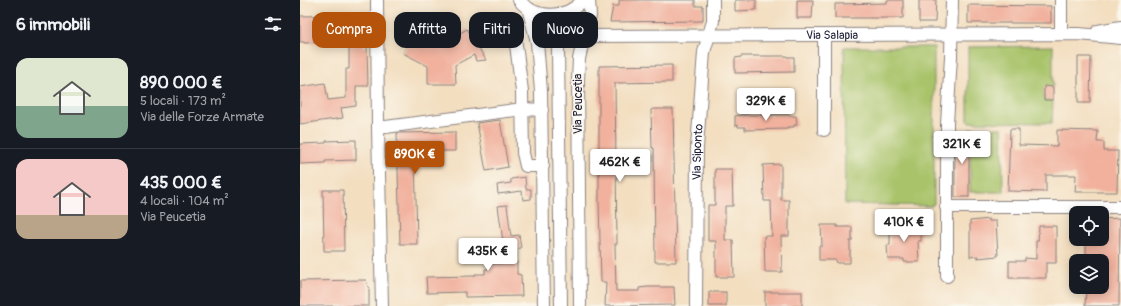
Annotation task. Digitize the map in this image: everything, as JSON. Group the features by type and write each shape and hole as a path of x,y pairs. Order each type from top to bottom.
{"street":[{"path":"377,0 382,306"},
{"path":"523,4 538,13 550,15 562,14 573,9 584,0"},
{"name":"Via Peucetia","path":"589,0 590,12"},
{"name":"Via Siponto","path":"696,306 697,148 704,52 713,21 713,0"},
{"path":"947,276 947,124 952,0"},
{"path":"1061,0 1061,34"},
{"path":"523,4 537,42 541,91 544,306"},
{"path":"561,306 558,48 560,34 573,9"},
{"name":"Via Salapia","path":"1079,34 1121,27"},
{"name":"Via Salapia","path":"598,36 1079,34 1121,38"},
{"path":"824,35 824,130"},
{"path":"516,48 522,91 523,153 526,166 543,166"},
{"name":"Via Peucetia","path":"580,306 578,80 582,48"},
{"path":"522,91 541,91"},
{"path":"378,128 523,109 542,110"},
{"path":"946,207 1121,207"}],"green space":[{"path":"1053,46 1053,87 1044,87 1044,100 1053,100 1052,123 968,122 968,47"},
{"path":"844,47 934,47 934,204 932,204 932,206 845,204"},
{"path":"970,128 1002,128 1003,192 970,192"}],"building":[{"path":"619,0 695,0 695,6 703,6 703,21 610,22 613,6 619,6"},
{"path":"735,0 756,0 756,10 735,11"},
{"path":"797,0 813,0 812,18 797,18"},
{"path":"887,0 903,0 903,18 835,18 835,4 887,3"},
{"path":"919,0 936,0 935,22 919,22"},
{"path":"968,5 1051,6 1051,23 968,23"},
{"path":"300,16 312,16 312,43 300,42"},
{"path":"467,29 469,32 469,48 479,48 486,60 476,61 474,55 455,65 456,84 428,84 428,66 403,53 406,48 461,48 461,32"},
{"path":"349,48 367,48 368,86 356,86 356,106 341,108 343,118 300,124 300,87 325,83 328,100 346,98 346,69 349,69"},
{"path":"741,56 794,57 794,72 735,73 735,58"},
{"path":"1078,57 1091,57 1090,103 1078,103"},
{"path":"672,65 672,82 615,83 617,244 615,244 616,291 639,291 639,288 648,287 674,287 675,305 605,306 606,282 601,282 599,200 599,66"},
{"path":"1044,86 1053,87 1053,100 1044,100"},
{"path":"673,109 676,262 655,262 654,148 652,148 651,110"},
{"path":"735,116 796,116 797,125 794,125 794,127 787,127 788,129 745,130 745,127 738,127 738,125 735,126"},
{"path":"500,120 508,167 486,171 477,123"},
{"path":"1010,129 1019,129 1019,145 1057,146 1057,130 1098,131 1097,142 1104,142 1104,151 1118,151 1117,192 1075,192 1076,175 1046,175 1046,192 1008,191"},
{"path":"455,132 455,151 415,151 417,244 400,244 397,133"},
{"path":"955,133 969,133 969,197 955,197"},
{"path":"356,140 356,160 325,161 325,163 300,164 300,144"},
{"path":"781,164 781,200 789,200 789,236 781,236 782,272 765,272 764,236 772,236 771,201 764,201 763,165"},
{"path":"715,169 732,169 733,206 725,206 725,240 733,240 734,277 716,277 716,241 708,241 708,205 715,205"},
{"path":"525,177 526,189 531,189 531,199 523,200 522,191 498,194 497,185 511,183 511,179"},
{"path":"323,190 343,190 344,251 324,251"},
{"path":"507,205 511,236 519,235 521,248 517,249 517,274 521,275 522,296 465,297 465,292 427,293 426,277 475,276 475,274 485,274 485,269 489,269 488,264 506,263 498,206"},
{"path":"1120,218 1119,306 1085,306 1086,294 1109,294 1109,254 1086,254 1086,246 1109,246 1109,219"},
{"path":"989,219 989,221 996,221 998,256 977,258 978,256 970,257 970,221"},
{"path":"890,224 905,224 905,227 921,226 921,241 918,241 919,262 904,262 904,259 888,259 887,245 890,245"},
{"path":"821,225 852,227 852,241 850,241 850,263 837,263 836,260 819,260 819,246 822,246"},
{"path":"1039,226 1056,226 1056,263 1046,263 1046,278 1009,278 1009,261 1025,261 1025,258 1036,259 1036,241 1038,241"},
{"path":"366,280 369,289 369,306 300,306 300,281"},
{"path":"709,292 726,292 726,306 709,306"},
{"path":"765,292 802,292 802,306 765,306"}]}
